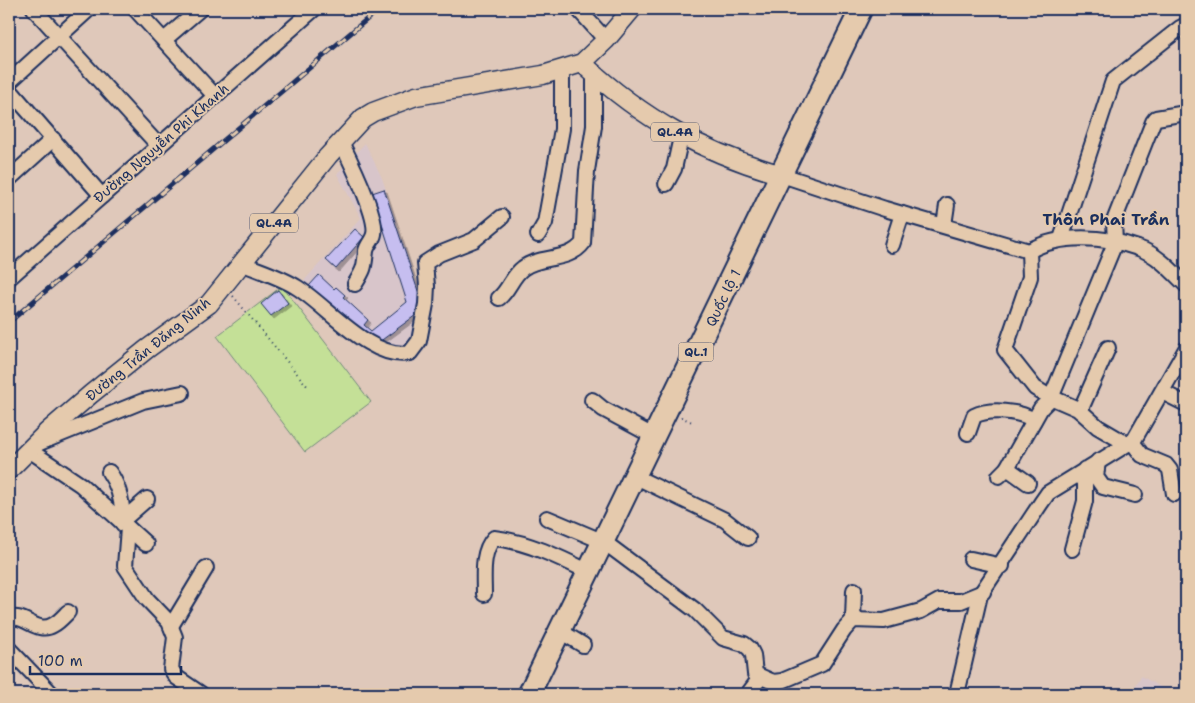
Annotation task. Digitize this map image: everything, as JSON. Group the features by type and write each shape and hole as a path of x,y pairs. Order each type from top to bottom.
{"highway":[{"name":"Quốc lộ 1","path":"529,694 636,477 861,9"}],"main road":[{"path":"588,68 606,40 632,9"},
{"name":"QL.4A","path":"588,68 609,87 681,136 740,163 782,175"},
{"name":"Đường Trần Đăng Ninh","path":"9,470 55,425 147,349 209,304 241,262 363,118 373,112 416,96 544,75 562,69 588,68"}],"street":[{"path":"34,9 158,146"},
{"path":"9,82 89,9"},
{"path":"135,9 215,96"},
{"path":"164,40 200,9"},
{"path":"578,9 606,40"},
{"name":"Đường Nguyễn Phi Khanh","path":"9,278 215,96 309,10"},
{"path":"1061,239 1113,81 1186,25"},
{"path":"499,298 523,268 568,254 579,249 583,243 587,170 594,126 588,68"},
{"path":"538,235 545,223 562,129 562,69"},
{"path":"9,89 102,196"},
{"path":"1028,483 1003,472 1034,420 1051,398 1115,243 1114,221 1153,122 1156,118 1186,113"},
{"path":"666,184 674,170 681,136"},
{"path":"9,179 53,139"},
{"path":"341,142 352,163 373,220 374,234 366,250 364,270 355,284"},
{"path":"782,175 902,214 1029,251 1042,243 1061,239 1095,239 1138,248 1165,264 1186,285"},
{"path":"944,225 947,205"},
{"path":"892,245 902,214"},
{"path":"241,262 296,287 366,344 398,356 410,353 419,341 427,286 425,263 439,254 474,240 502,217"},
{"path":"1029,251 1030,277 1005,350 1035,388 1051,398 1080,411 1098,427 1130,443 1142,455 1166,465 1170,470 1174,494"},
{"path":"1080,411 1108,348"},
{"path":"957,694 974,614 983,592 1002,566 1048,493 1130,443 1186,349"},
{"path":"1162,392 1186,404"},
{"path":"146,544 81,485 32,448 143,401 182,393"},
{"path":"592,400 603,409 655,437"},
{"path":"968,432 974,416 979,414 995,412 1019,414 1034,420"},
{"path":"1098,462 1096,477 1103,487 1136,495"},
{"path":"1072,549 1085,501 1085,469"},
{"path":"109,472 115,480 125,524 125,566 135,584 171,626 175,637 171,669 176,677 201,694"},
{"path":"636,477 725,520 748,538"},
{"path":"125,524 147,499"},
{"path":"547,518 604,542 694,610 723,638 744,644 753,655 753,671 769,685"},
{"path":"484,594 484,565 488,544 494,538 508,539 570,562 589,572"},
{"path":"971,559 1002,566"},
{"path":"171,626 206,568"},
{"path":"748,694 822,664 844,630 853,620 854,590"},
{"path":"853,620 884,621 921,610 939,601 961,601 983,592"},
{"path":"9,619 21,619 34,627 45,628 54,625 68,612"},
{"path":"560,631 583,645"},
{"path":"10,654 52,694"}],"path":[{"path":"223,284 308,387"}],"shaded area":[{"path":"365,143 382,178 423,301 411,343 403,350 365,339 302,283 361,218 337,174"},
{"path":"1141,676 1173,694 1131,694"}],"green space":[{"path":"282,286 371,402 305,452 217,336"}],"building":[{"path":"384,189 420,297 416,315 375,345 309,286 319,275 334,289 336,287 345,295 343,297 368,320 364,325 371,331 407,302 372,193"},
{"path":"355,229 364,237 336,269 326,260"},
{"path":"278,290 288,303 271,316 261,304"}],"railway":[{"path":"9,322 379,9"}],"district":[{"name":"Thôn Phai Trần","path":"1106,219"}]}
